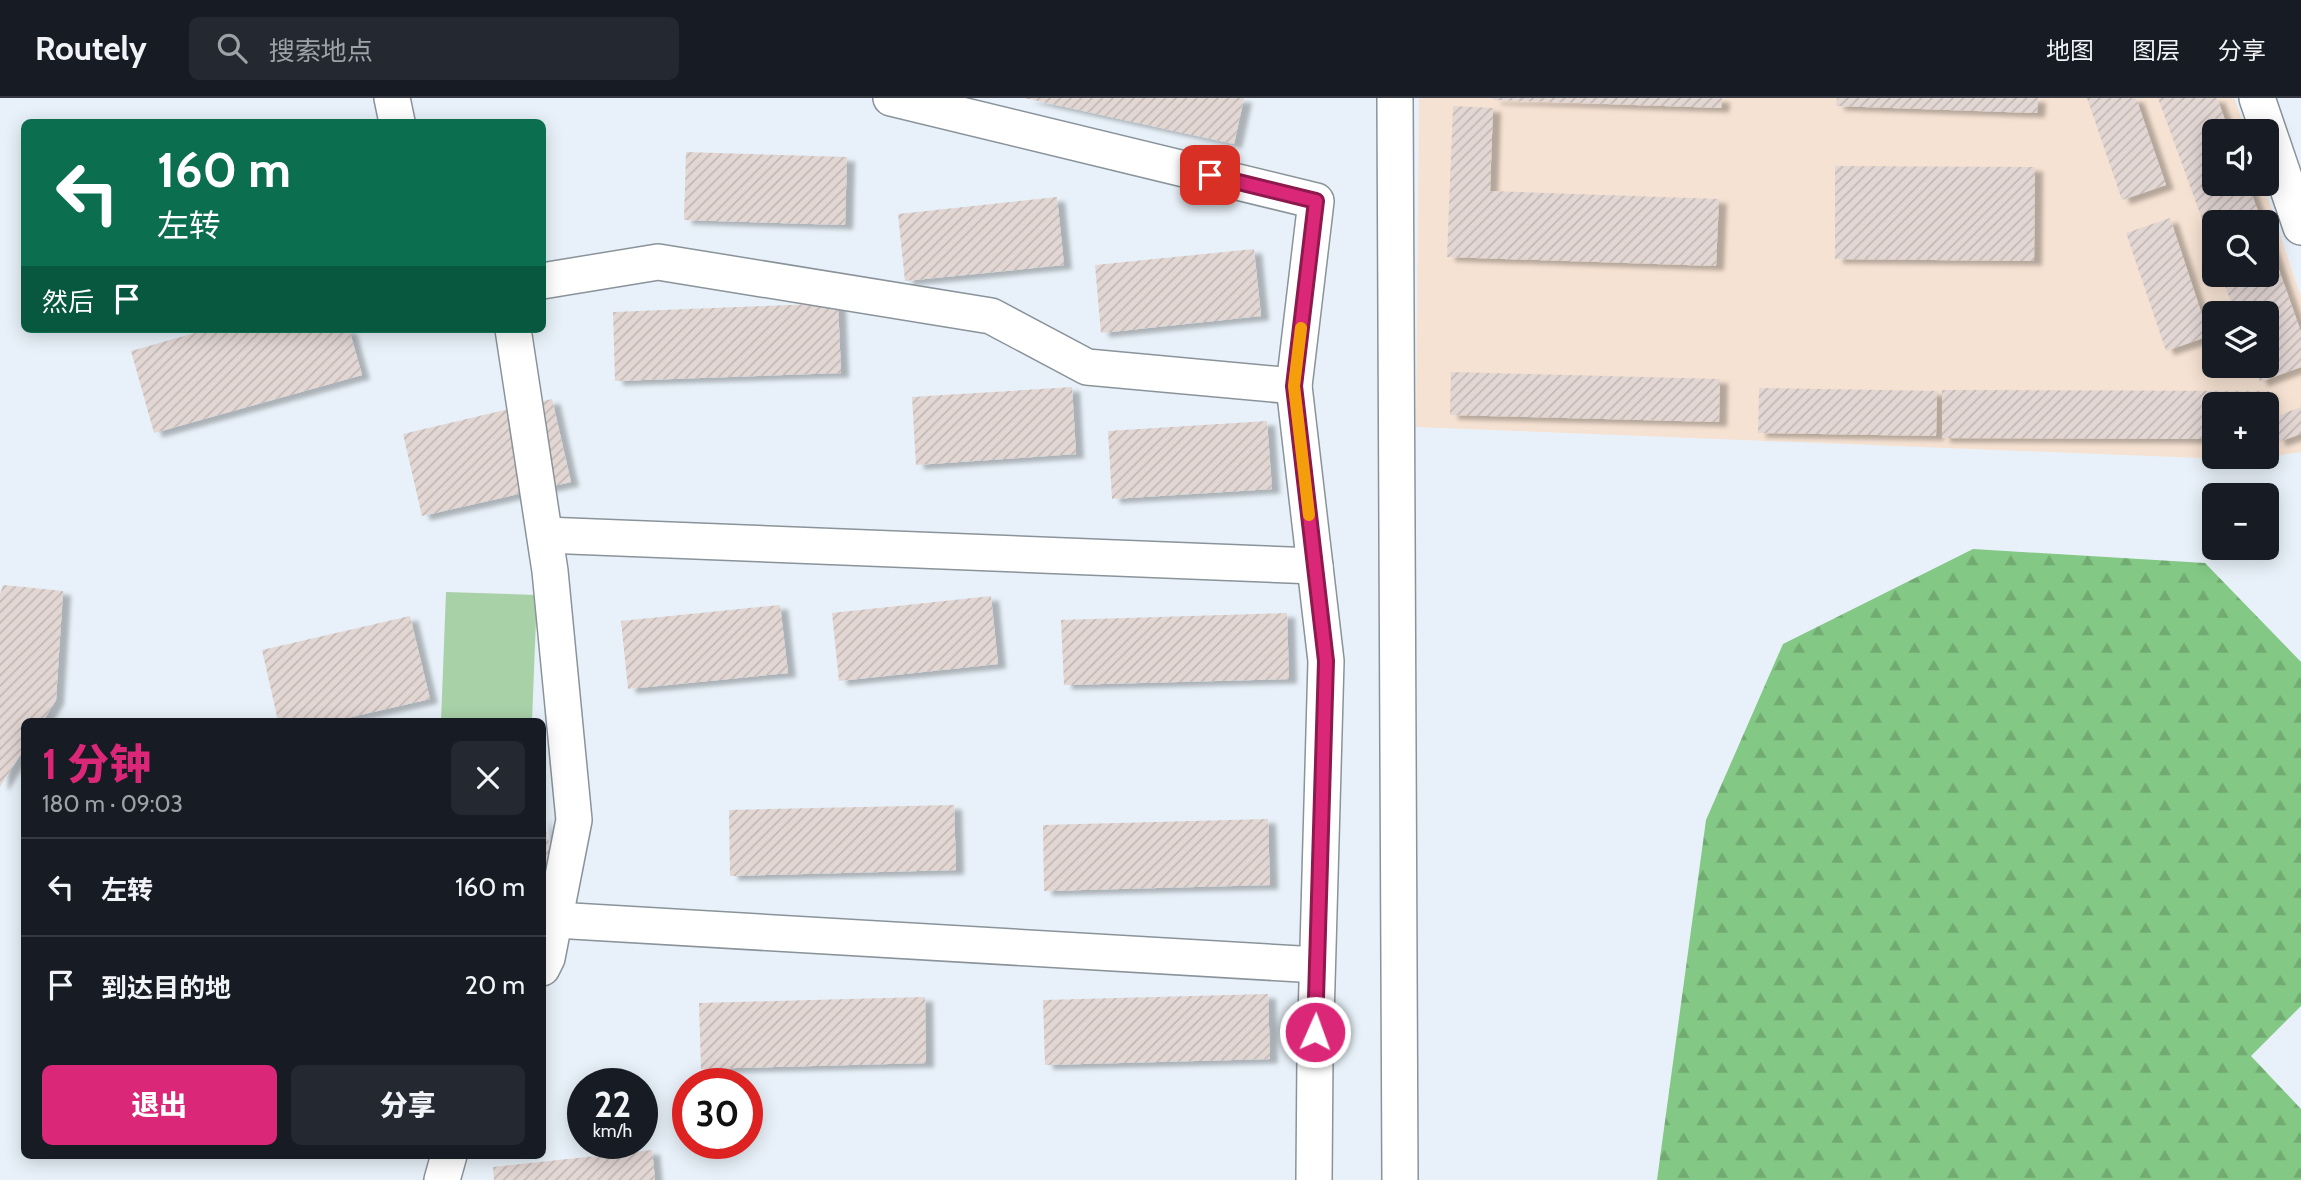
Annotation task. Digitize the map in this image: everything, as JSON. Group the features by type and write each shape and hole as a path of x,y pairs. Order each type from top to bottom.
{"street":[{"path":"392,98 396,119"},
{"path":"891,98 1316,201 1294,386 1326,661 1314,1180"},
{"path":"1395,98 1400,1180"},
{"path":"2257,98 2301,227"},
{"path":"546,280 658,262 991,316 1087,367 1294,386"},
{"path":"514,333 545,535 574,821 546,960"},
{"path":"545,535 1315,566"},
{"path":"555,920 1317,965"},
{"path":"442,1180 448,1159"}],"shaded area":[{"path":"1419,98 2234,98 2242,119 2202,119 2202,196 2267,196 2272,210 2202,210 2202,287 2279,287 2279,232 2301,297 2301,452 2279,455 2279,392 2202,392 2202,458 1416,427"}],"green space":[{"path":"1973,549 2205,563 2301,662 2301,1006 2251,1056 2301,1109 2301,1180 1657,1180 1706,820 1783,644"},
{"path":"446,592 537,595 532,718 441,718"}],"building":[{"path":"1024,98 1244,98 1234,144"},
{"path":"1493,98 1722,98 1721,108"},
{"path":"1837,98 2038,98 2037,113 1836,106"},
{"path":"2087,98 2136,98 2166,185 2122,200"},
{"path":"2158,98 2217,98 2225,119 2202,119 2202,196 2252,196 2258,210 2202,210 2202,219"},
{"path":"1453,106 1493,108 1490,191 1719,199 1716,266 1447,257"},
{"path":"686,152 847,157 845,225 684,220"},
{"path":"1835,166 2035,167 2034,261 1835,259"},
{"path":"1057,197 1064,265 905,281 898,214"},
{"path":"2170,218 2202,315 2202,338 2166,351 2126,233"},
{"path":"1254,249 1261,316 1101,333 1095,265"},
{"path":"2279,270 2301,332 2301,367 2279,375 2279,301 2231,301 2225,287 2279,287"},
{"path":"838,303 841,373 615,381 613,312"},
{"path":"195,333 350,333 362,375 154,433 131,351"},
{"path":"1451,372 1720,379 1719,422 1450,415"},
{"path":"1072,387 1076,454 916,465 912,397"},
{"path":"1759,388 1937,391 1936,436 1758,433"},
{"path":"1942,390 2269,391 2202,392 2202,439 1942,438"},
{"path":"552,399 571,482 422,516 403,434"},
{"path":"2301,407 2301,434 2279,442 2279,415"},
{"path":"1267,421 1272,489 1112,499 1108,431"},
{"path":"3,585 63,591 56,700 45,718 21,718 21,754 0,787 0,594"},
{"path":"991,596 998,664 839,681 832,613"},
{"path":"780,605 788,673 628,689 621,621"},
{"path":"1287,613 1289,679 1064,685 1061,620"},
{"path":"410,616 430,699 347,718 277,718 262,650"},
{"path":"954,805 956,870 730,876 729,810"},
{"path":"1268,819 1270,885 1044,891 1043,825"},
{"path":"546,831 561,889 546,892"},
{"path":"1268,994 1270,1059 1045,1065 1043,1000"},
{"path":"925,997 926,1063 701,1068 699,1003"},
{"path":"568,1159 653,1159 655,1180 494,1180 493,1167"}],"slow traffic":[{"path":"1301,328 1294,386 1309,515"}],"route":[{"path":"1210,175 1316,201 1294,386 1326,661 1315,1032"}]}
